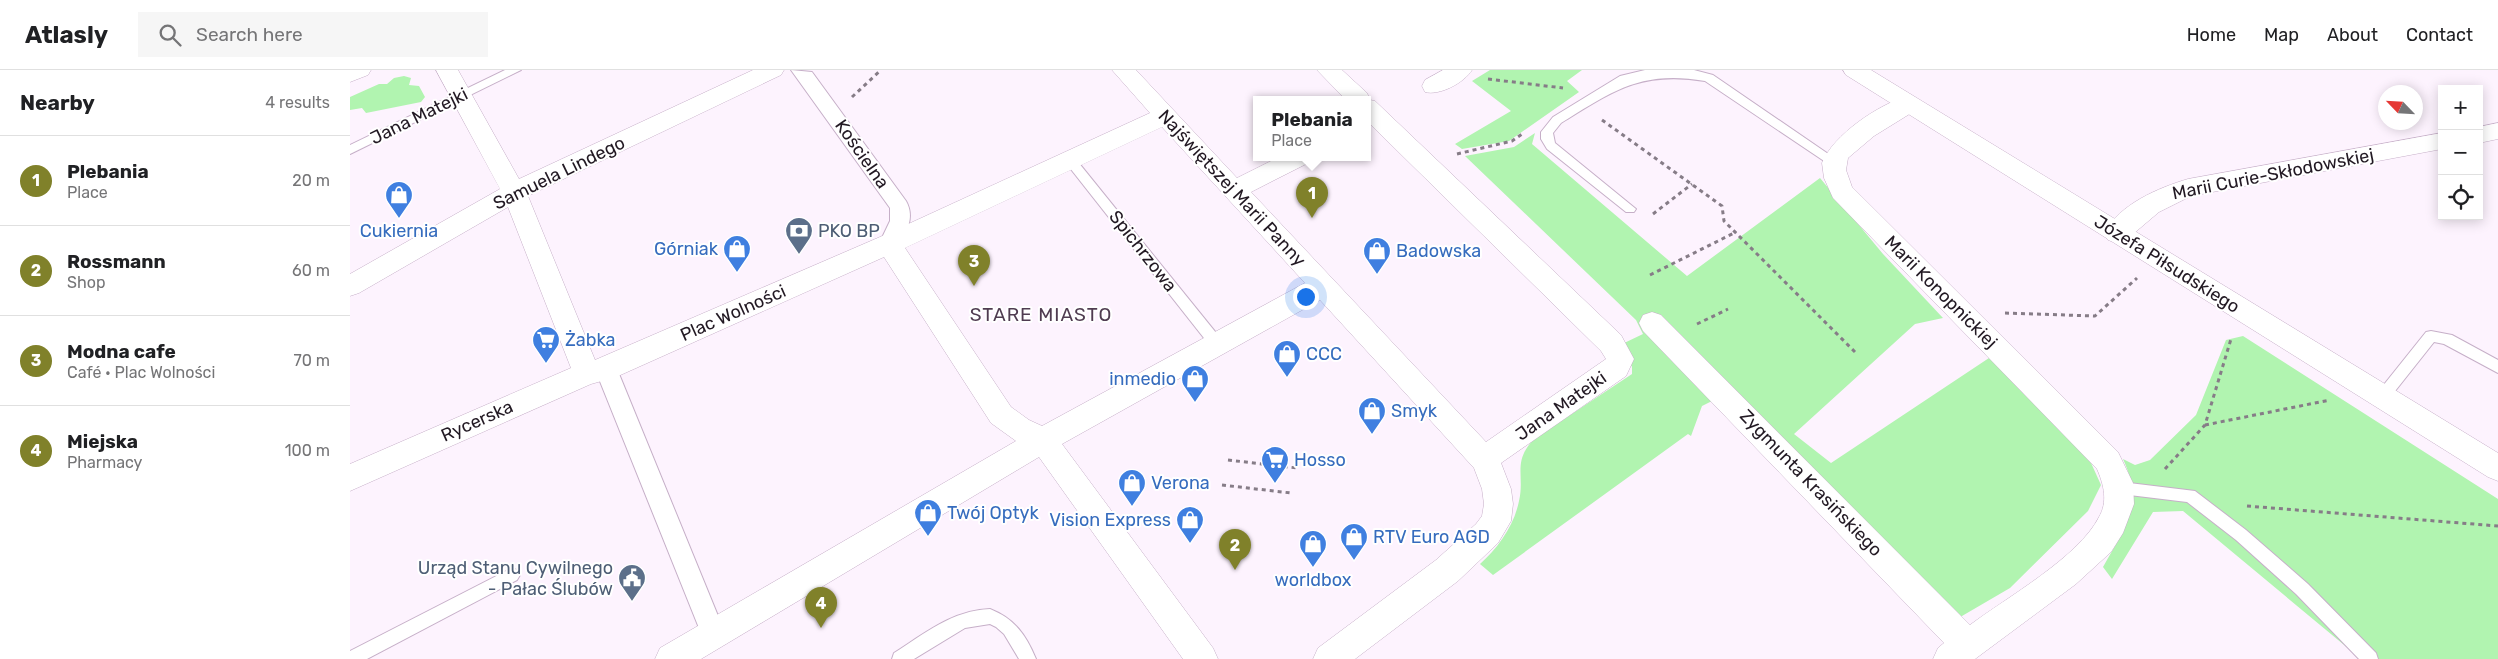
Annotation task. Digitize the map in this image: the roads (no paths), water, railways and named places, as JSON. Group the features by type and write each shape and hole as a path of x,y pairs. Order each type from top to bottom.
{"street":[{"path":"350,74 360,70"},
{"path":"446,70 514,192 596,371 691,650 1043,440 1216,343 1324,286"},
{"name":"Samuela Lindego","path":"350,286 514,192 773,70"},
{"name":"Kościelna","path":"800,70 834,114 899,206 901,212 900,225 889,244"},
{"name":"Najświętszej Marii Panny","path":"1123,70 1484,459"},
{"name":"Jana Matejki","path":"1328,70 1353,96"},
{"name":"Józefa Piłsudskiego","path":"1854,70 2492,463"},
{"path":"1433,86 1470,74"},
{"path":"1834,162 1848,142 1908,104"},
{"name":"Jana Matejki","path":"1371,115 1611,343 1620,359 1616,368 1484,459"},
{"name":"Plac Wolności","path":"596,371 889,244 1165,116"},
{"path":"2483,134 2498,131"},
{"name":"Marii Curie-Skłodowskiej","path":"2117,233 2140,211 2161,197 2188,188 2438,142"},
{"path":"1234,190 1291,161"},
{"name":"Marii Konopnickiej","path":"1834,162 1837,182 1842,192 2108,461 2117,474 2133,490"},
{"path":"889,244 1001,415 1019,429 1043,440 1202,659"},
{"name":"Zygmunta Krasińskiego","path":"1652,323 1958,652"},
{"name":"Rycerska","path":"350,478 596,371"},
{"path":"1329,659 1476,546 1491,528 1495,522 1500,492 1484,459"},
{"path":"1958,652 2079,564 2108,531 2116,516 2120,501 2133,490"}],"lane":[{"name":"Jana Matejki","path":"350,150 514,70"},
{"path":"1630,210 1551,146 1546,132 1551,125 1582,104 1624,79 1639,74 1669,70 1696,73 1709,78 1834,162"},
{"name":"Spichrzowa","path":"1070,160 1216,343"},
{"path":"2383,396 2431,336 2447,339 2498,368"},
{"path":"2133,490 2190,496 2241,535 2302,589 2370,659"},
{"path":"351,659 512,575"},
{"path":"900,659 956,624 971,618 986,616 1000,621 1009,630 1028,659"}],"place":[{"name":"Plebania","path":"1312,218"},
{"name":"Cukiernia","path":"399,219"},
{"name":"PKO BP","path":"799,255"},
{"name":"Górniak","path":"737,273"},
{"name":"Badowska","path":"1377,275"},
{"name":"Modna cafe","path":"974,286"},
{"name":"Żabka","path":"546,364"},
{"name":"CCC","path":"1287,378"},
{"name":"inmedio","path":"1195,403"},
{"name":"Smyk","path":"1372,435"},
{"name":"Hosso","path":"1275,484"},
{"name":"Verona","path":"1132,507"},
{"name":"Twój Optyk","path":"928,537"},
{"name":"Vision Express","path":"1190,544"},
{"name":"RTV Euro AGD","path":"1354,561"},
{"name":"worldbox","path":"1313,568"},
{"name":"Rossmann","path":"1235,570"},
{"name":"Urząd Stanu Cywilnego - Pałac Ślubów","path":"632,602"},
{"name":"Miejska","path":"821,628"}],"district":[{"name":"STARE MIASTO","path":"1041,314"}]}
